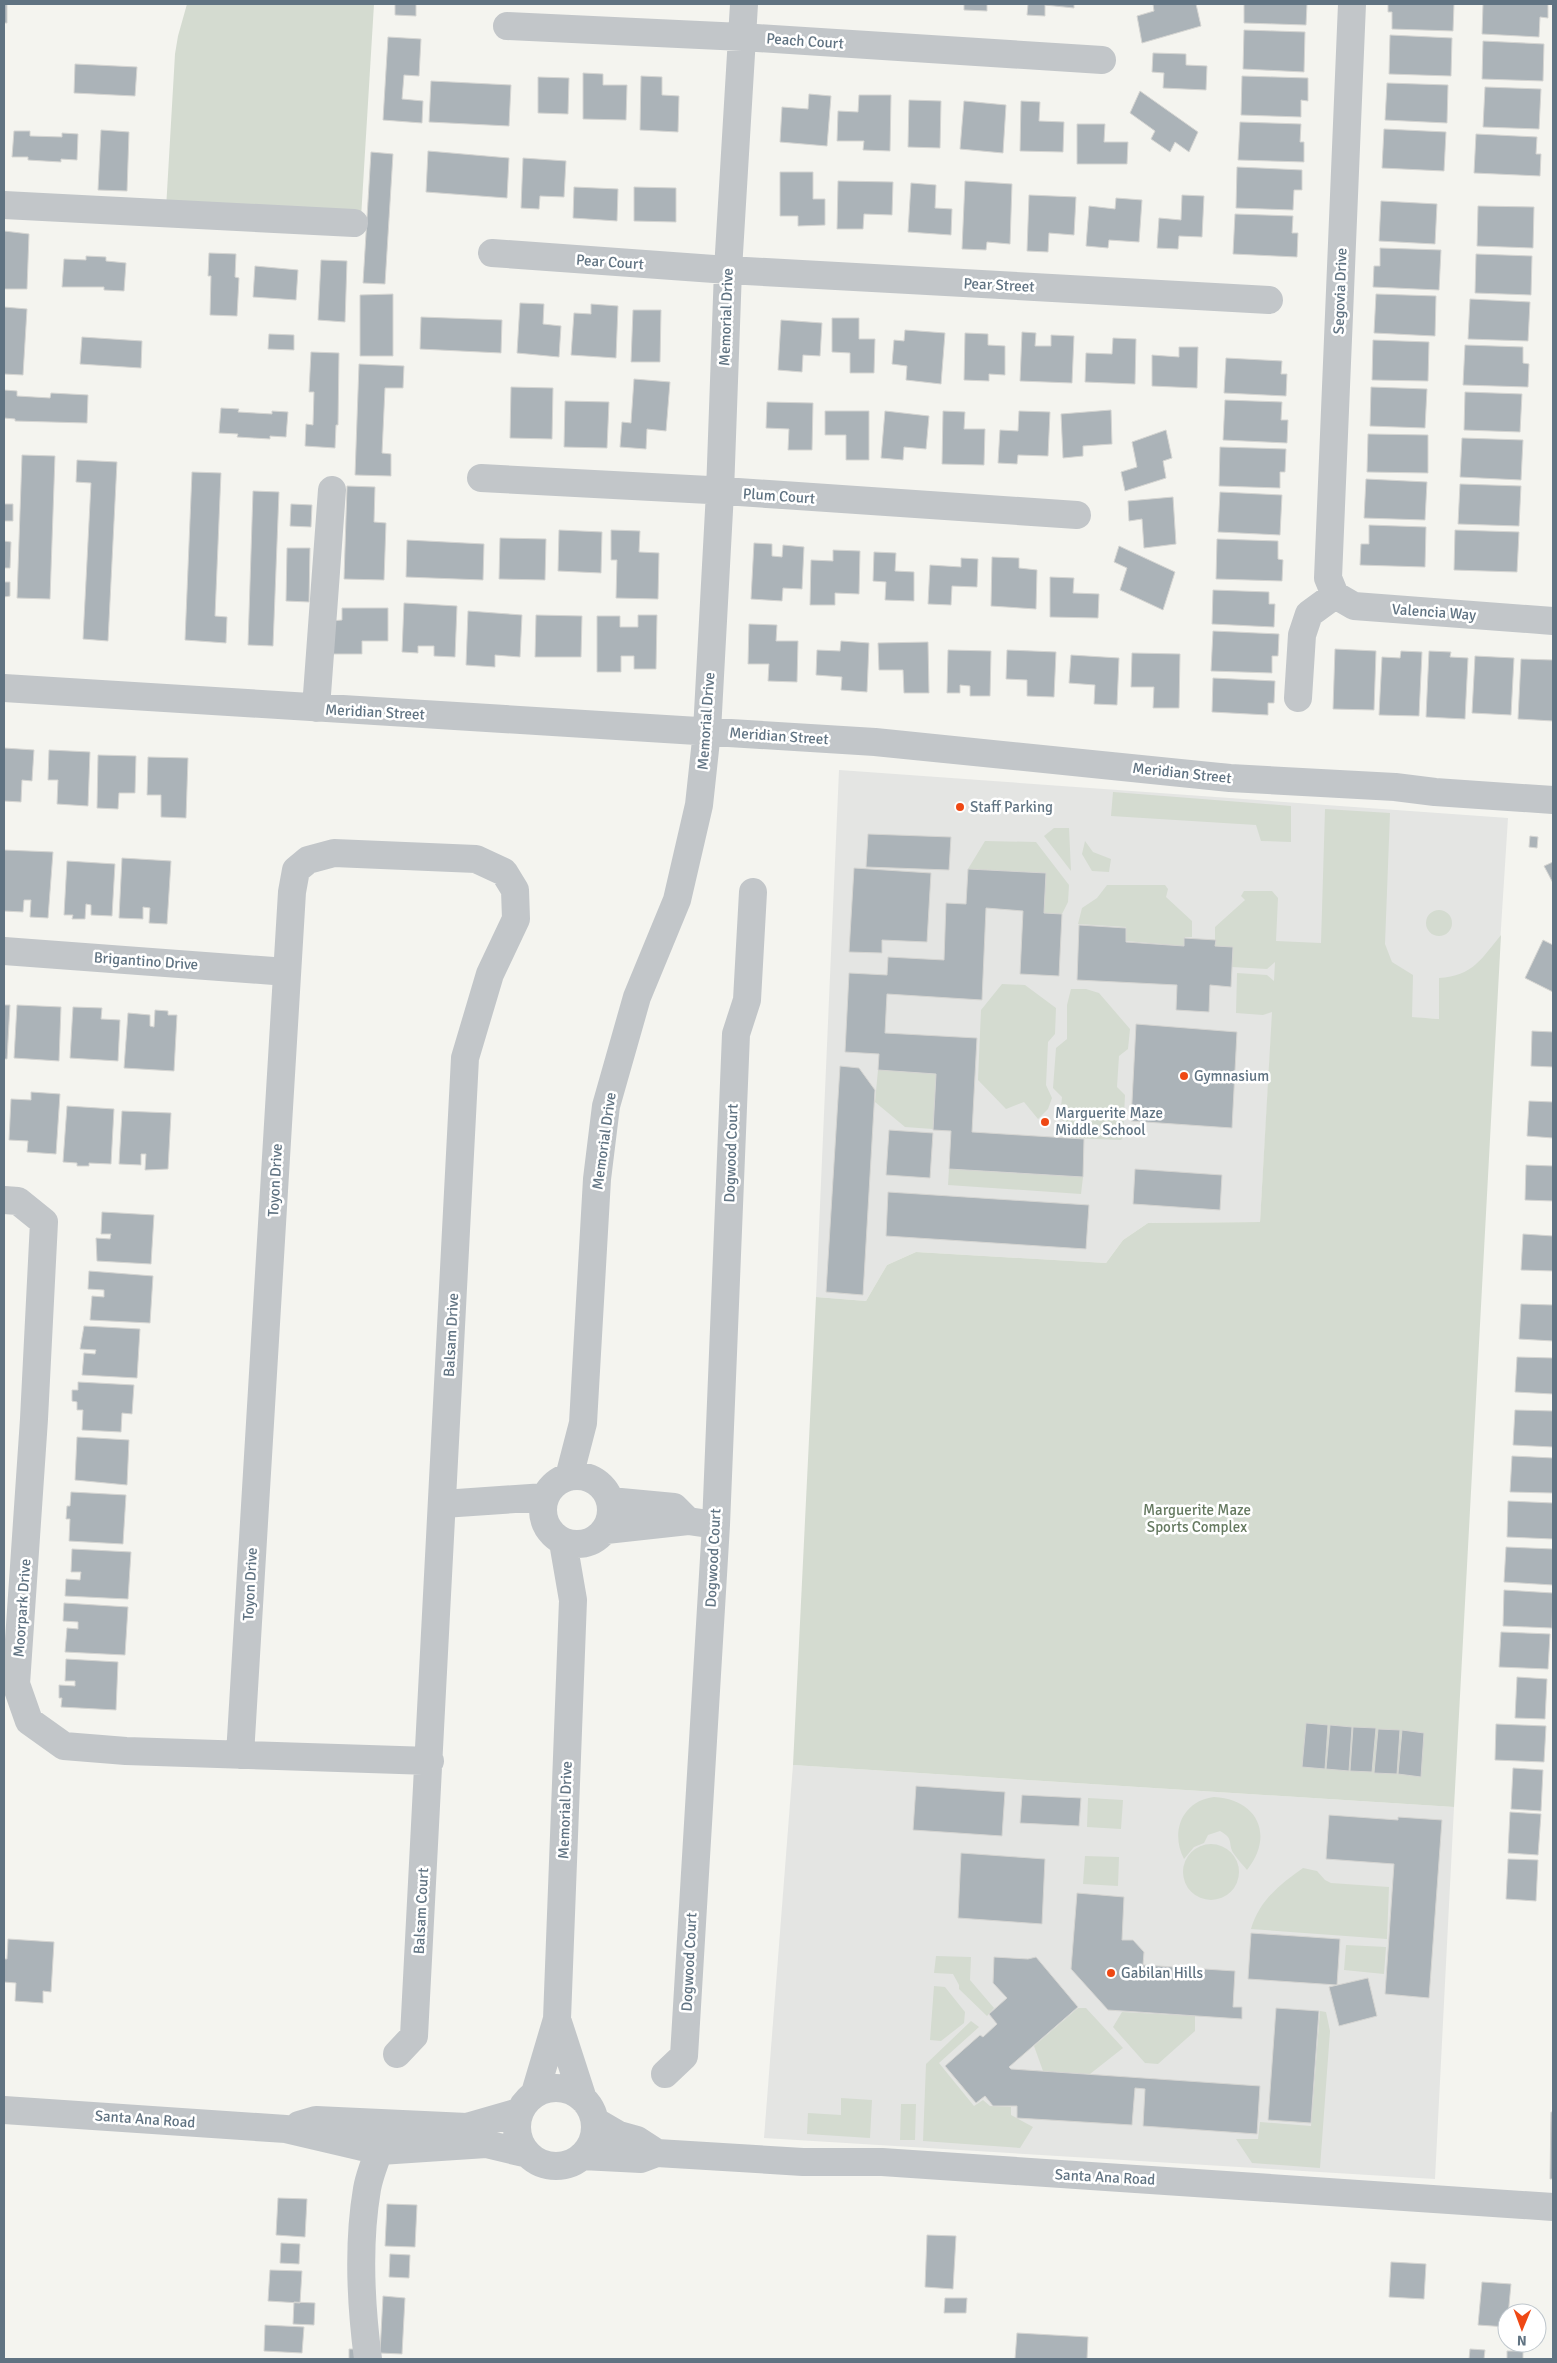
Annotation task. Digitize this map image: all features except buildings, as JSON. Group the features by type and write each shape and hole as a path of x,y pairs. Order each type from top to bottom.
{"street":[{"name":"Memorial Drive","path":"583,1423 597,1179 606,1106 637,997 677,900 700,805 707,732 720,492 728,270 744,4"},
{"name":"Segovia Drive","path":"1332,586 1352,4"},
{"name":"Peach Court","path":"507,26 742,37 1102,60"},
{"path":"4,205 354,223"},
{"name":"Pear Court","path":"492,253 728,270"},
{"name":"Pear Street","path":"728,270 1269,300"},
{"name":"Plum Court","path":"481,478 1077,515"},
{"path":"316,708 332,490"},
{"name":"Valencia Way","path":"1332,586 1354,606 1553,621"},
{"path":"1298,698 1302,635 1309,614 1332,586"},
{"name":"Meridian Street","path":"4,688 875,742 1230,778 1395,787 1435,792 1553,800"},
{"name":"Toyon Drive","path":"240,1755 292,892 296,870 308,860 334,853 476,859 504,872 515,890 516,919"},
{"name":"Dogwood Court","path":"665,2074 684,2056 716,1525 736,1034 748,1000 753,892"},
{"name":"Balsam Drive","path":"430,1761 464,1058 490,974 516,919"},
{"name":"Brigantino Drive","path":"4,951 288,972"},
{"name":"Moorpark Drive","path":"4,1200 18,1201 44,1222 34,1419 16,1684 29,1721 64,1746 240,1755 430,1761"},
{"path":"569,1476 583,1423"},
{"path":"583,1423 611,1519 585,1538"},
{"path":"688,1521 674,1507 604,1492 580,1476 569,1476 551,1488 544,1507 547,1528 554,1536 585,1538 688,1521 716,1525"},
{"path":"443,1504 471,1502 544,1507"},
{"name":"Memorial Drive","path":"557,2019 573,1600 585,1538"},
{"name":"Balsam Court","path":"397,2054 414,2036 430,1761"},
{"path":"528,2154 517,2137 516,2124 527,2103 557,2019"},
{"path":"557,2019 589,2110 594,2134 590,2145 582,2156"},
{"name":"Santa Ana Road","path":"286,2129 316,2120 467,2127 527,2103 548,2089 560,2088 572,2092 589,2110 619,2135 637,2140 657,2154"},
{"name":"Santa Ana Road","path":"4,2110 286,2129 380,2151 486,2144 528,2154 544,2165 558,2166 571,2163 582,2156 641,2159 657,2154 803,2162 882,2162 1553,2207"},
{"path":"368,2359 362,2281 364,2214 367,2188 390,2124"}],"shaded area":[{"name":"Marguerite Maze Middle School","path":"839,770 1508,818 1495,1022 1385,1016 1384,976 1273,1006 1260,1222 1148,1223 1123,1240 1106,1263 916,1252 887,1265 866,1301 816,1297"},
{"name":"Gabilan Hills","path":"793,1765 1454,1807 1435,2179 764,2138"}],"green space":[{"path":"187,4 374,4 361,218 166,209 175,54"},
{"path":"1113,792 1291,806 1291,842 1261,841 1256,825 1111,816"},
{"name":"Marguerite Maze Sports Complex","path":"1325,809 1390,813 1385,944 1392,962 1413,975 1412,1017 1439,1019 1439,978 1451,977 1468,970 1482,959 1501,935 1454,1807 793,1765 816,1297 866,1301 887,1265 916,1252 1106,1263 1123,1240 1148,1223 1260,1222 1272,1012 1263,1015 1236,1013 1237,973 1267,975 1274,981 1275,962 1267,969 1232,967 1233,947 1215,946 1215,927 1245,900 1241,896 1244,891 1272,891 1278,898 1276,941 1321,943"},
{"path":"1054,828 1069,828 1071,871 1044,836"},
{"path":"985,841 1036,842 1069,885 1068,902 1062,914 1044,913 1045,873 968,869"},
{"path":"1085,841 1093,852 1111,859 1109,872 1092,871 1082,854"},
{"path":"1107,885 1165,885 1168,889 1166,897 1192,921 1192,937 1185,937 1184,946 1126,941 1126,927 1078,924 1082,908 1097,898"},
{"path":"1439,910 1448,914 1452,923 1448,932 1439,936 1430,932 1426,923 1430,914"},
{"path":"1002,984 1025,985 1056,1008 1055,1034 1048,1042 1046,1085 1052,1098 1048,1109 1038,1119 1024,1102 1006,1109 978,1080 981,1010"},
{"path":"1071,989 1086,989 1099,993 1130,1029 1128,1049 1119,1056 1117,1087 1125,1095 1123,1137 1121,1140 1070,1138 1068,1128 1060,1117 1062,1097 1053,1088 1056,1048 1067,1039 1067,1005"},
{"path":"878,1070 936,1074 933,1129 905,1127 875,1102"},
{"path":"949,1169 1083,1177 1081,1194 948,1185"},
{"path":"1214,1797 1229,1799 1241,1804 1251,1812 1257,1821 1260,1832 1260,1844 1247,1870 1234,1854 1228,1837 1220,1831 1208,1835 1204,1843 1194,1847 1184,1859 1178,1838 1182,1819 1194,1805"},
{"path":"1088,1798 1123,1800 1121,1829 1087,1827"},
{"path":"1205,1844 1217,1844 1227,1848 1235,1856 1239,1872 1235,1888 1227,1896 1217,1900 1205,1900 1195,1896 1187,1888 1183,1878 1183,1866 1187,1856 1195,1848"},
{"path":"1085,1856 1119,1857 1118,1886 1083,1884"},
{"path":"1303,1868 1317,1871 1325,1880 1331,1883 1389,1887 1387,1939 1251,1929 1259,1910 1271,1894"},
{"path":"1346,1945 1386,1947 1384,1974 1344,1970"},
{"path":"936,1956 971,1957 970,1980 994,2008 987,2016 959,1989 953,1974 934,1973"},
{"path":"934,1986 945,1987 965,2012 964,2023 941,2041 930,2040"},
{"path":"1078,2008 1086,2008 1123,2048 1090,2074 1043,2071 1034,2046"},
{"path":"1320,2011 1326,2012 1330,2031 1320,2168 1252,2163 1236,2139 1258,2139 1260,2122 1311,2126"},
{"path":"1122,2012 1195,2016 1195,2031 1158,2064 1145,2063 1113,2027"},
{"path":"971,2021 979,2027 939,2063 974,2106 983,2100 990,2106 1011,2107 1011,2115 1033,2127 1020,2148 923,2141 926,2064"},
{"path":"841,2098 872,2100 870,2138 807,2134 808,2113 841,2115"},
{"path":"901,2104 916,2104 915,2140 900,2140"}],"place":[{"name":"Staff Parking","path":"960,807"},
{"name":"Gymnasium","path":"1184,1076"},
{"name":"Marguerite Maze Middle School","path":"1045,1122"},
{"name":"Gabilan Hills","path":"1111,1973"}]}
